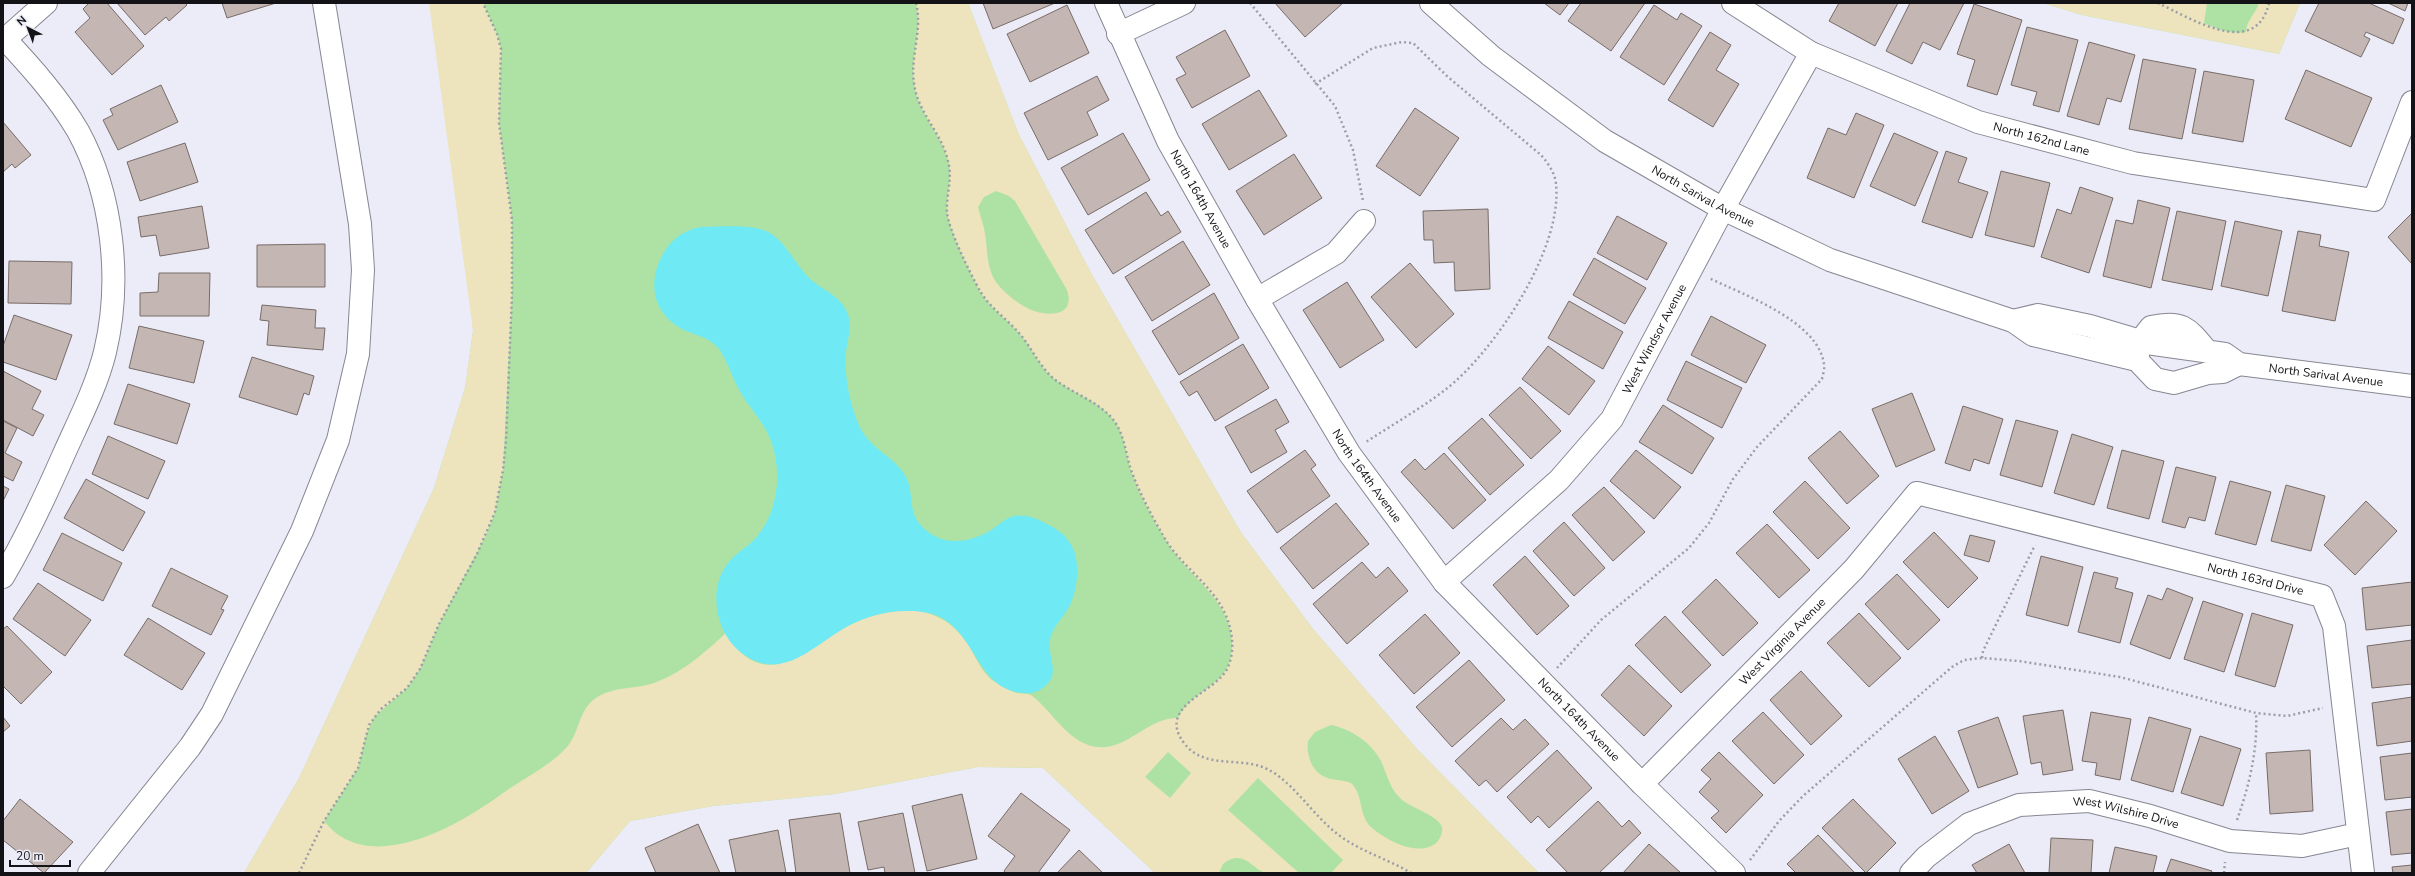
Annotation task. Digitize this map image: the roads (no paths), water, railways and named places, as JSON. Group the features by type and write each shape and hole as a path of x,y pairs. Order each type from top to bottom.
{"street":[{"path":"3,577 19,550 91,394 105,352 111,316 114,279 111,238 102,196 92,163 78,133 62,105 4,40 46,3"},
{"path":"90,873 190,747 212,714 302,531 338,440 358,354 363,270 360,224 324,3"},
{"name":"North 164th Avenue","path":"1106,3 1118,34 1168,141 1257,299 1349,453 1444,582 1642,784 1740,869"},
{"path":"1118,34 1184,3"},
{"name":"North Sarival Avenue","path":"1431,3 1491,56 1605,141 1723,208 1830,260 2013,321 2033,335 2086,347 2138,351 2151,326 2172,325 2190,330 2206,350 2225,354 2239,364 2412,386"},
{"name":"North 162nd Lane","path":"1733,3 1812,53 1978,122 2133,163 2374,200 2412,102"},
{"name":"West Windsor Avenue","path":"1444,582 1559,480 1612,419 1723,208 1812,53"},
{"path":"1257,299 1336,253 1364,221"},
{"path":"2013,321 2038,315 2090,326 2138,351 2155,379 2174,383 2208,373 2223,372 2239,364"},
{"path":"2086,347 2090,326"},
{"name":"North 163rd Drive","path":"1917,493 2322,596 2334,626 2363,873"},
{"name":"West Virginia Avenue","path":"1642,784 1854,569 1917,493"},
{"name":"West Wilshire Drive","path":"1911,873 1926,858 1969,824 2019,806 2089,801 2150,816 2230,841 2302,846 2358,834"}],"water":[{"path":"701,227 751,227 766,231 779,240 810,279 833,295 843,305 850,322 846,351 847,378 852,405 858,423 862,432 868,439 895,463 906,477 910,489 913,512 919,523 927,531 936,537 945,540 964,540 984,534 1011,517 1026,516 1049,525 1068,539 1076,557 1077,573 1075,590 1070,605 1051,635 1050,653 1053,670 1050,681 1043,688 1035,692 1023,693 1008,689 996,682 987,673 954,627 938,616 923,612 903,611 878,614 863,619 848,626 809,652 796,659 782,663 769,664 754,661 739,651 731,643 725,634 718,612 716,601 719,579 730,560 753,541 768,519 776,494 777,467 775,454 768,433 741,393 719,349 707,339 684,330 674,324 661,309 657,301 654,282 659,262 666,249 676,238 687,231"}]}
